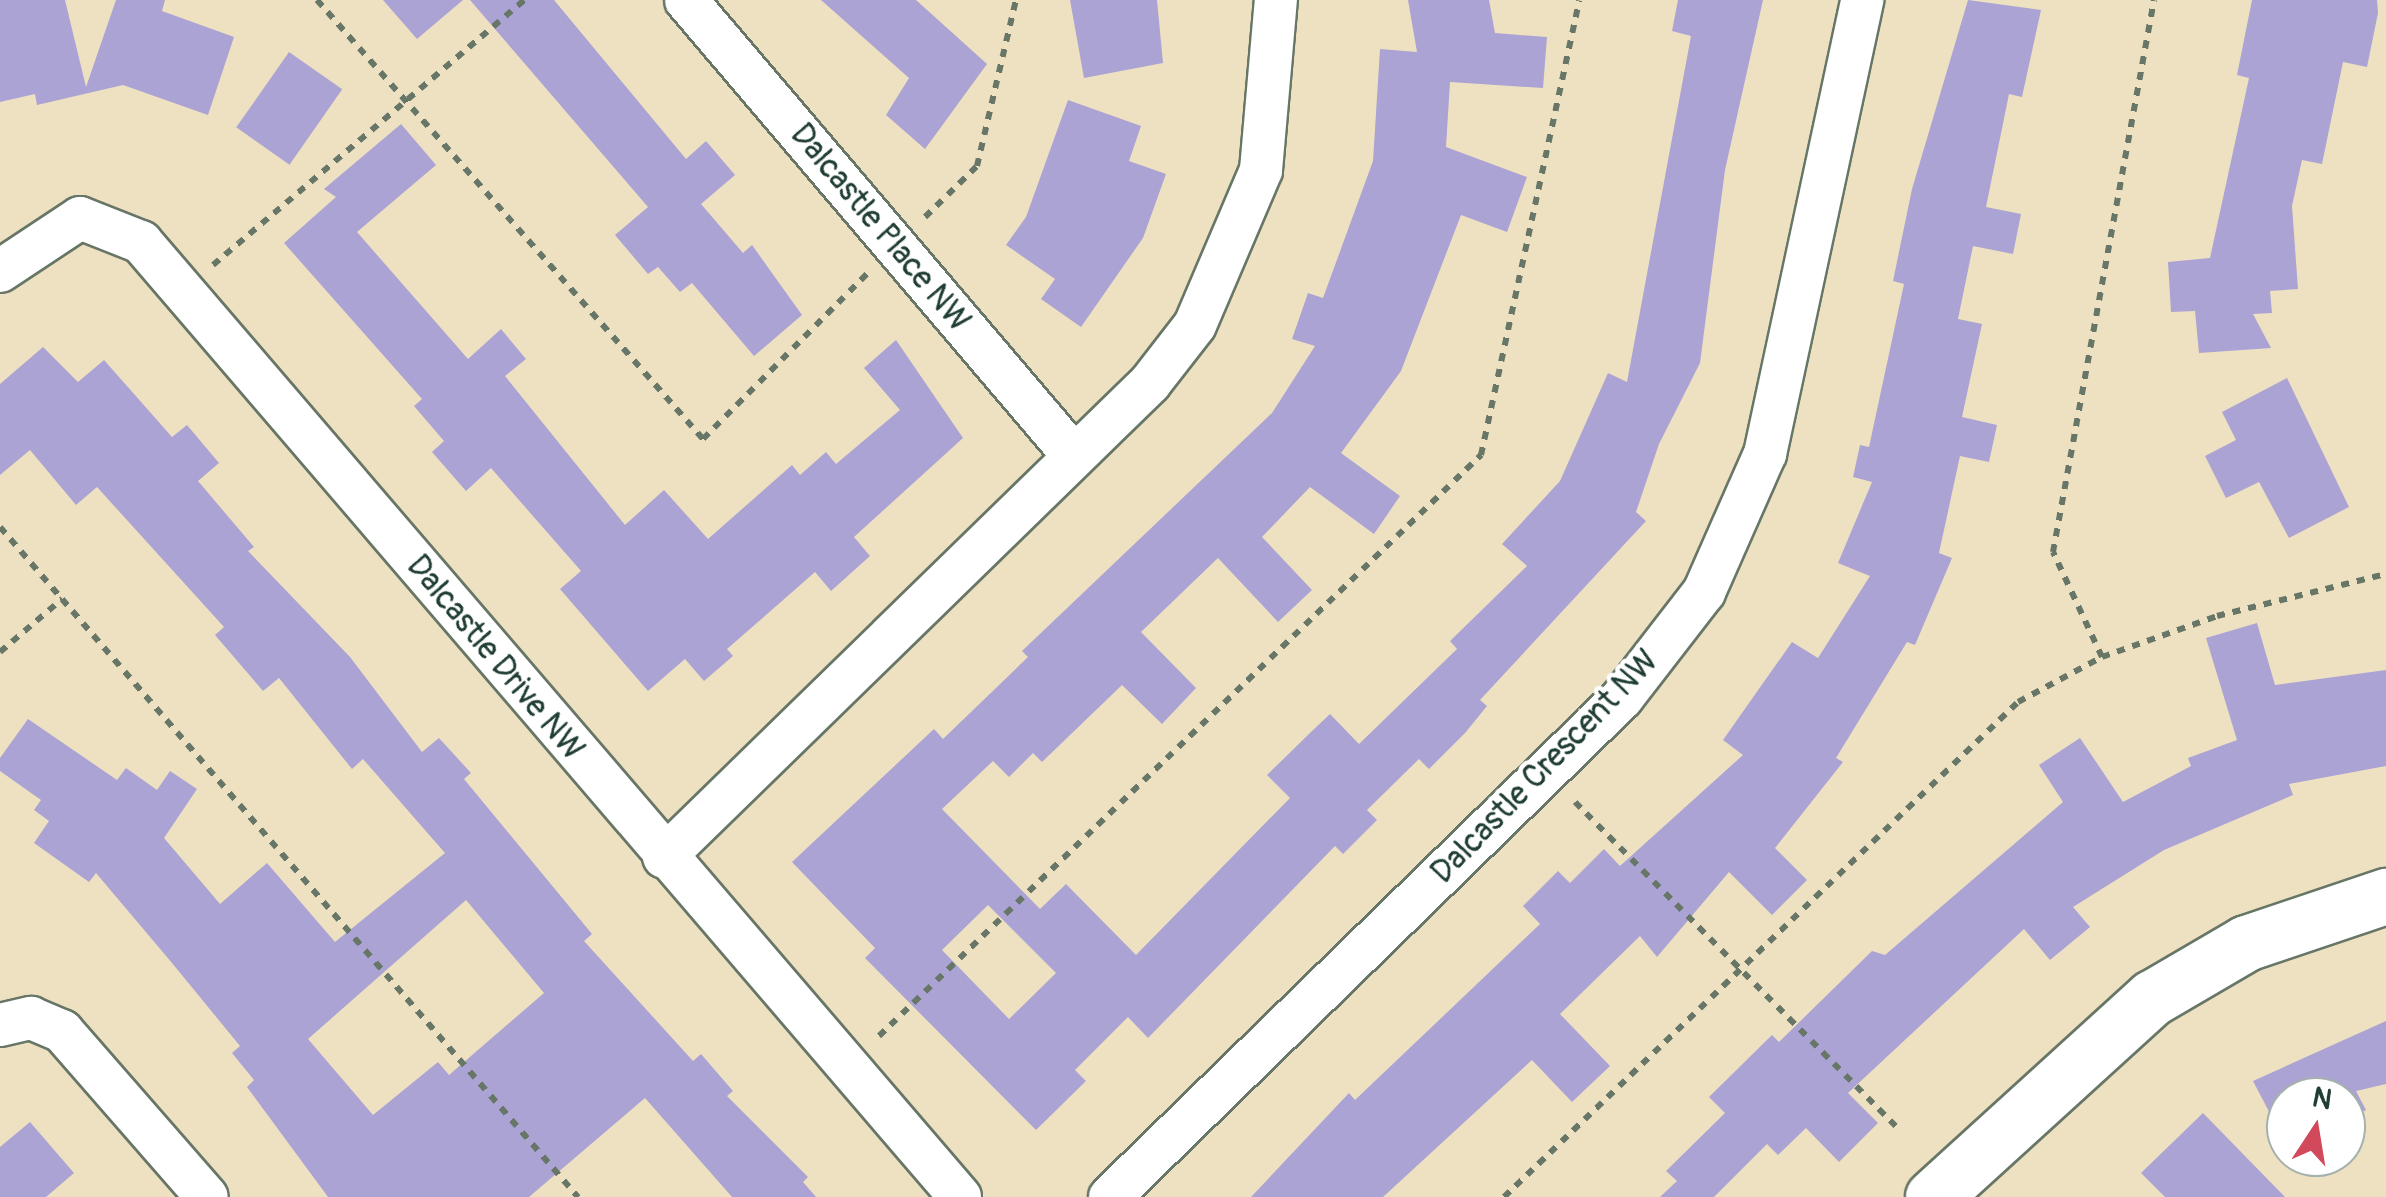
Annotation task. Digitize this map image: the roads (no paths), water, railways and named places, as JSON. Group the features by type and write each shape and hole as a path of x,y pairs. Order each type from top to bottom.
{"street":[{"name":"Dalcastle Place NW","path":"686,0 1074,456"},
{"path":"664,857 1150,383 1232,255 1261,170 1276,0"},
{"name":"Dalcastle Crescent NW","path":"1110,1197 1546,772 1666,644 1741,513 1765,454 1862,0"},
{"name":"Dalcastle Drive NW","path":"0,271 60,223 97,218 141,242 664,857 960,1197"},
{"path":"1933,1197 2152,998 2246,943 2386,896"},
{"path":"0,1024 31,1018 62,1031 206,1197"}]}
